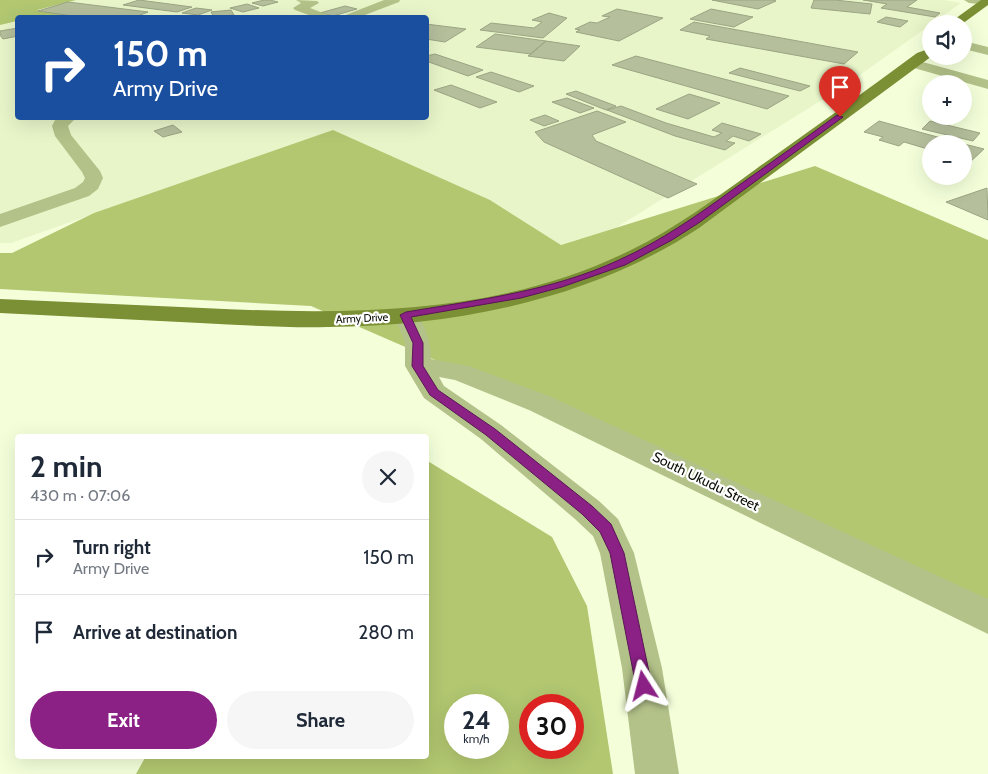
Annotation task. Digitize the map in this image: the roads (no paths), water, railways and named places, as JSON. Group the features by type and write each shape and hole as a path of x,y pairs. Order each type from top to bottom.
{"main road":[{"path":"968,15 987,2"},
{"name":"Army Drive","path":"0,306 330,320 406,315 483,303 559,285 614,266 647,250 704,215 922,54"}],"street":[{"path":"300,0 313,3 299,8 321,15"},
{"path":"352,15 395,0"},
{"path":"970,0 987,2"},
{"path":"972,47 988,51"},
{"path":"948,65 988,85"},
{"path":"0,221 82,192 91,185 94,178 91,171 63,136 60,126 64,120"},
{"path":"406,315 418,343 418,366 434,392 491,432 587,510 606,528 617,553 642,668 657,774"},
{"name":"South Ukudu Street","path":"418,366 460,372 539,403 988,617"}]}
